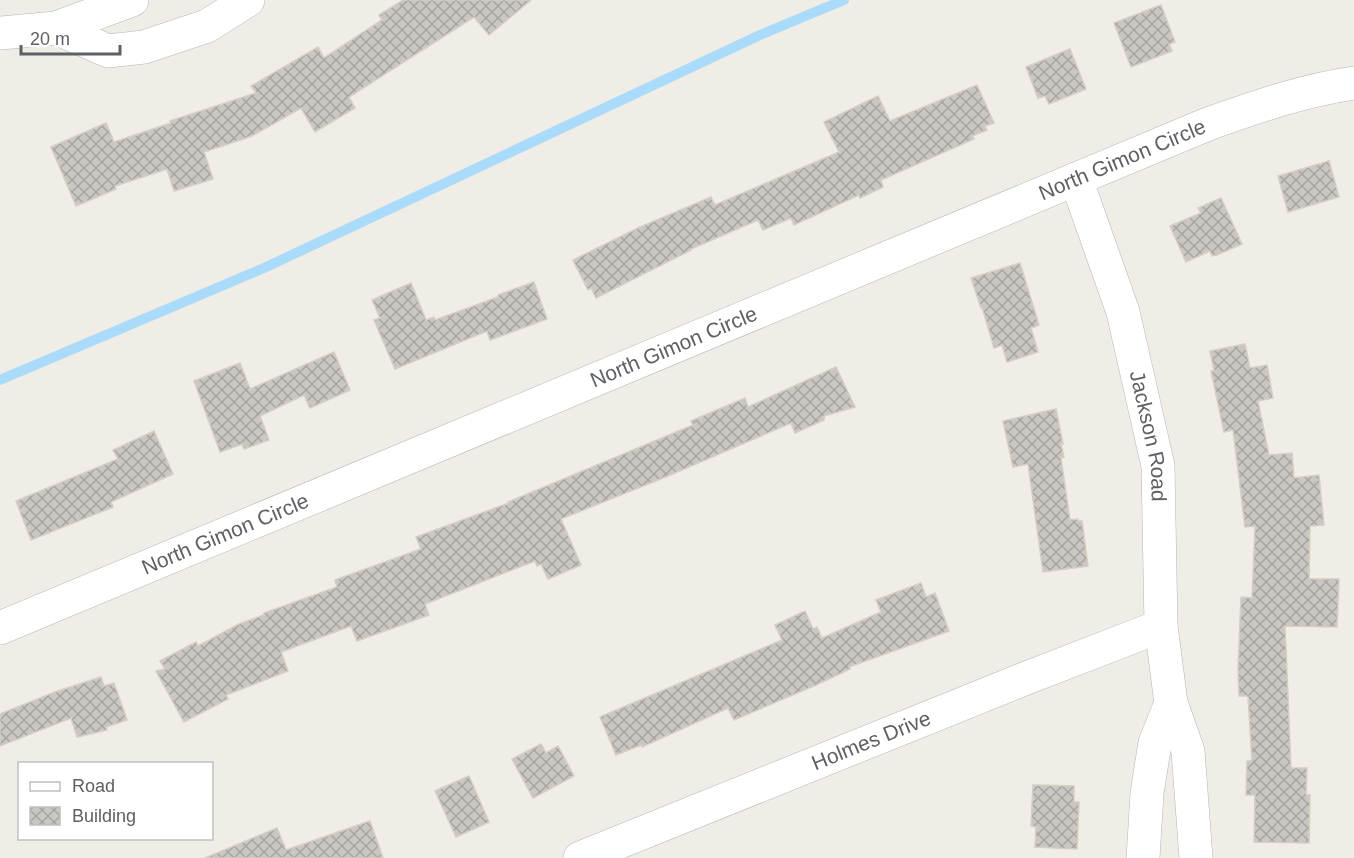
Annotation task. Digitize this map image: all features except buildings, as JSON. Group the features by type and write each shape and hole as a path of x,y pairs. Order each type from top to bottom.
{"street":[{"path":"0,33 56,28 132,0"},
{"path":"56,28 108,51 144,47 207,26 248,0"},
{"name":"North Gimon Circle","path":"0,628 1208,124 1258,106 1354,83"},
{"name":"Jackson Road","path":"1076,178 1123,312 1158,466 1161,626 1172,703 1188,751 1196,858"},
{"name":"Holmes Drive","path":"580,858 1161,626"},
{"path":"1143,858 1147,793 1155,743 1172,703"}],"waterway":[{"path":"0,380 264,268 760,35 844,0"}]}
